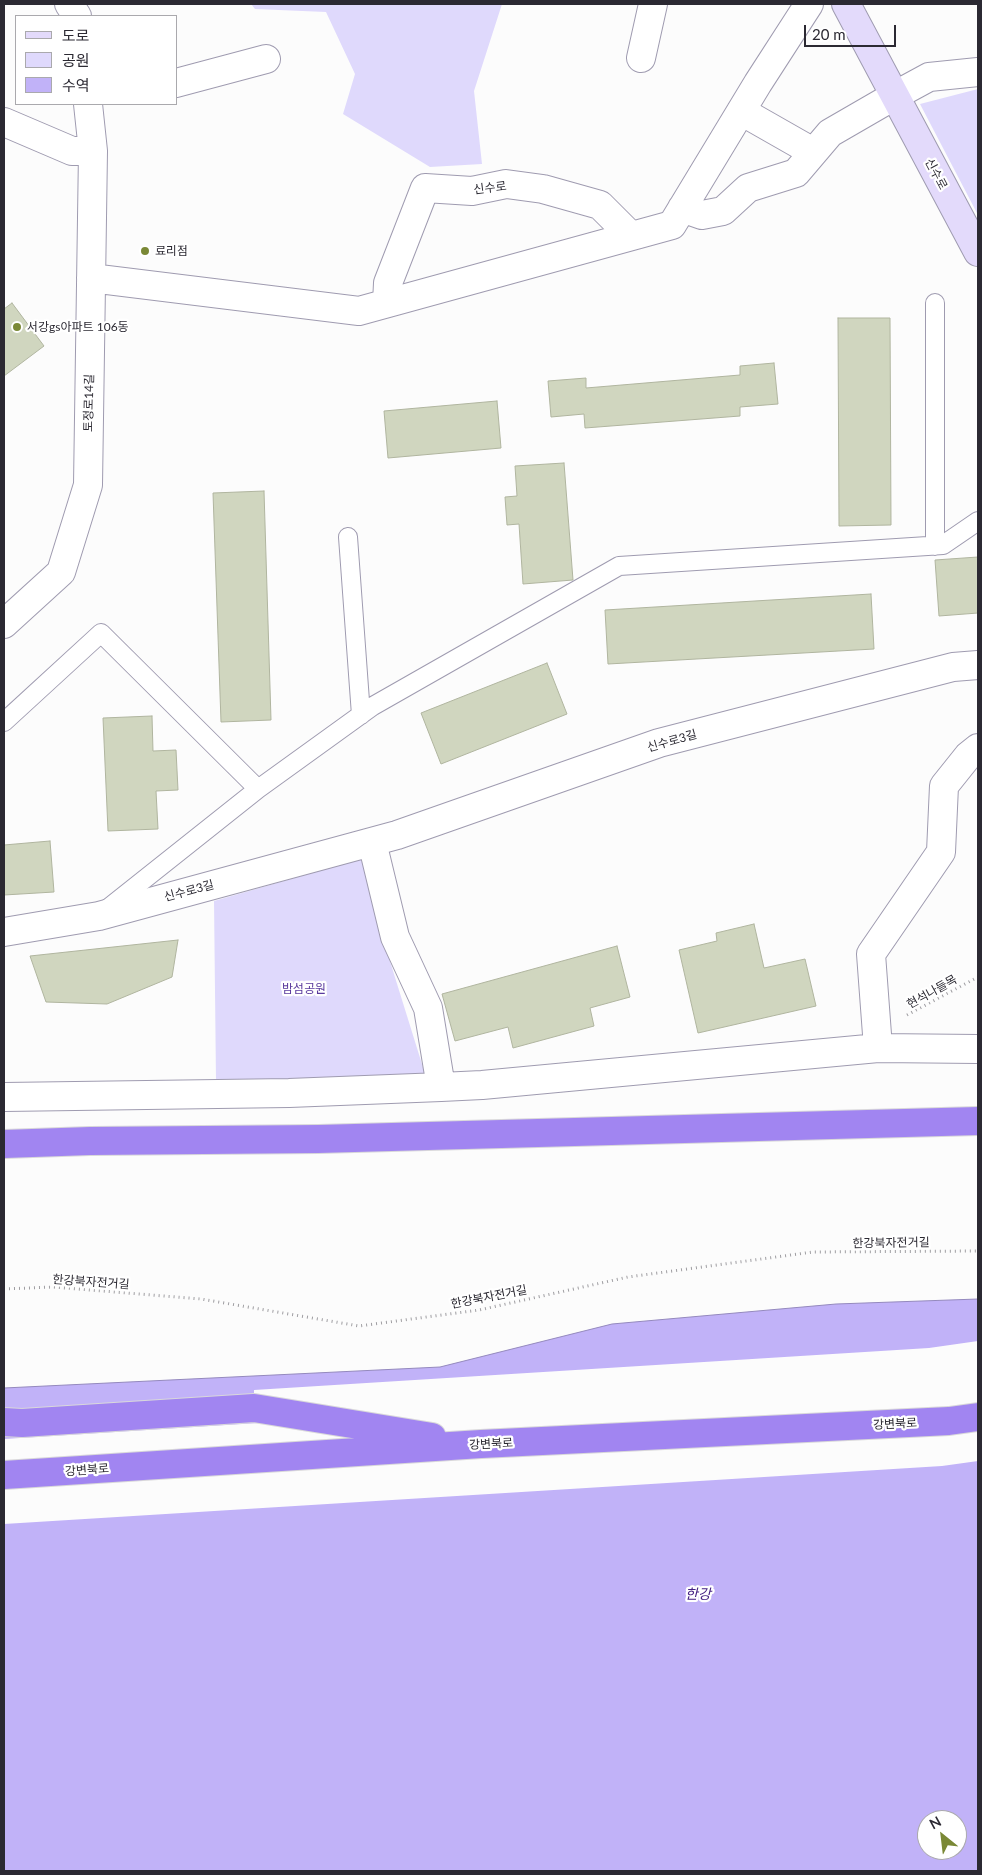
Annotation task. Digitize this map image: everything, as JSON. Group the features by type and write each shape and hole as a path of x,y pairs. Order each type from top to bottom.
{"highway":[{"path":"4,1144 90,1141 318,1139 978,1121"},
{"path":"4,1422 22,1423 254,1408 481,1444"},
{"name":"강변북로","path":"4,1475 481,1444 949,1421 978,1417"}],"street":[{"path":"69,4 76,15"},
{"path":"641,58 653,4"},
{"path":"91,278 359,311 672,225 809,4"},
{"name":"신수로","path":"846,4 978,252"},
{"path":"178,82 266,59"},
{"path":"682,208 702,215 723,212 748,188 796,173 830,133 894,96 929,77 978,72"},
{"name":"토정로14길","path":"4,624 61,572 88,485 93,152 91,105"},
{"path":"741,111 813,152"},
{"path":"4,122 72,151 93,152"},
{"name":"신수로","path":"387,303 388,283 424,188 472,191 506,184 542,189 600,205 632,236"},
{"name":"신수로3길","path":"4,932 99,916 372,842 406,832 659,743 953,667 978,665"},
{"path":"878,1048 871,954 941,852 944,786 968,756 978,748"},
{"path":"372,842 395,937 428,1008 440,1087"},
{"path":"4,1096 279,1094 440,1087 502,1083 878,1048 978,1049"}],"lane":[{"path":"935,304 935,546"},
{"path":"99,916 258,789 373,706 619,566 943,545 978,521"},
{"path":"348,537 361,715"},
{"path":"4,722 101,634 258,789"}],"path":[{"name":"현석나들목","path":"910,1021 907,1014 978,977"},
{"name":"한강북자전거길","path":"4,1289 53,1287 201,1299 359,1326 479,1310 628,1277 813,1252 978,1251"}],"green space":[{"path":"251,4 502,4 474,91 482,164 430,167 343,114 355,74 326,12 255,9"},
{"path":"978,89 978,215 920,104"},
{"name":"밤섬공원","path":"361,859 384,942 426,1077 216,1081 214,901"}],"water":[{"name":"한강","path":"978,1299 978,1871 4,1871 4,1388 440,1367 612,1324 836,1304"}],"pier":[{"path":"978,1341 978,1461 942,1466 4,1524 4,1439 258,1423 254,1408 254,1390 929,1348"}],"building":[{"name":"서강gs아파트 106동","path":"12,303 44,346 4,376 4,309"},
{"path":"838,318 890,318 891,525 839,526"},
{"path":"774,363 778,404 740,407 740,416 585,428 584,414 551,417 548,381 586,378 586,388 740,375 740,366"},
{"path":"497,401 501,448 388,458 384,411"},
{"path":"564,463 573,580 523,584 519,524 507,525 505,497 517,496 515,466"},
{"path":"264,491 271,720 221,722 213,493"},
{"path":"978,557 978,613 939,616 935,560"},
{"path":"871,594 874,649 608,664 605,610"},
{"path":"547,663 567,714 441,764 421,713"},
{"path":"152,716 153,751 176,750 178,790 156,791 158,829 108,831 103,718"},
{"path":"50,841 54,892 4,895 4,845"},
{"path":"754,924 764,968 805,959 816,1006 698,1033 679,950 717,941 716,933"},
{"path":"178,940 172,977 107,1004 46,1002 30,956"},
{"path":"617,946 630,997 590,1008 594,1026 513,1048 508,1027 455,1041 442,994"}],"place":[{"name":"료리점","path":"145,251"},
{"name":"서강gs아파트 106동","path":"17,327"}]}
